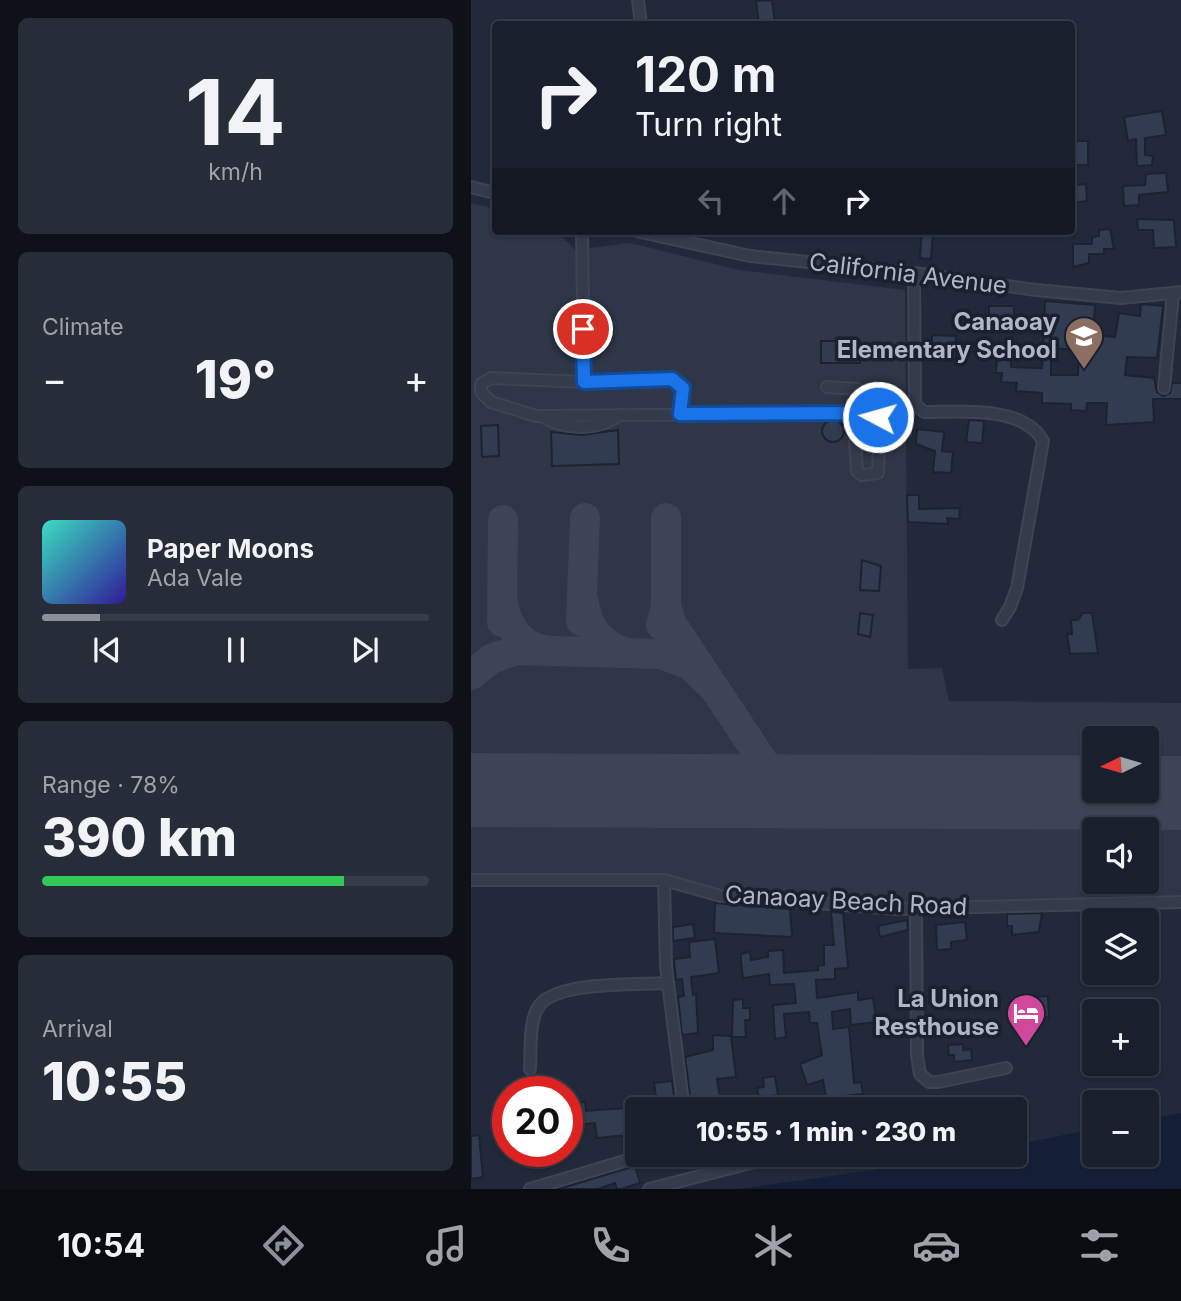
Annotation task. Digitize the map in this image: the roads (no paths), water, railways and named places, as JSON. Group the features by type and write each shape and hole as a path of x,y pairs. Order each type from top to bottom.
{"street":[{"path":"638,0 641,21"},
{"path":"471,187 492,192"},
{"path":"582,235 584,382"},
{"name":"California Avenue","path":"654,235 750,256 1098,296 1150,297 1177,293"},
{"path":"690,243 692,235"},
{"path":"914,273 914,404 917,409 924,412 994,413 1028,425 1038,433 1043,442 1017,588 1002,620"},
{"path":"1164,388 1177,293"},
{"path":"680,414 683,388 672,379 584,382 491,378 481,384 481,393 491,402 511,410 543,416 680,414 853,413 865,413 878,417 879,473 862,475 857,471 853,413"},
{"path":"827,387 857,389 865,413"},
{"name":"Canaoay Beach Road","path":"471,880 663,880 721,896 916,909 1181,902"},
{"path":"663,880 668,983 683,1097"},
{"path":"916,909 917,1056 920,1074 928,1082 938,1082 1006,1068"},
{"path":"530,1069 534,1017 537,1007 550,994 568,989 668,983"},
{"path":"530,1189 625,1161"},
{"path":"649,1189 736,1167"}],"place":[{"name":"Canaoay Elementary School","path":"1084,370"},
{"name":"La Union Resthouse","path":"1026,1047"}]}
